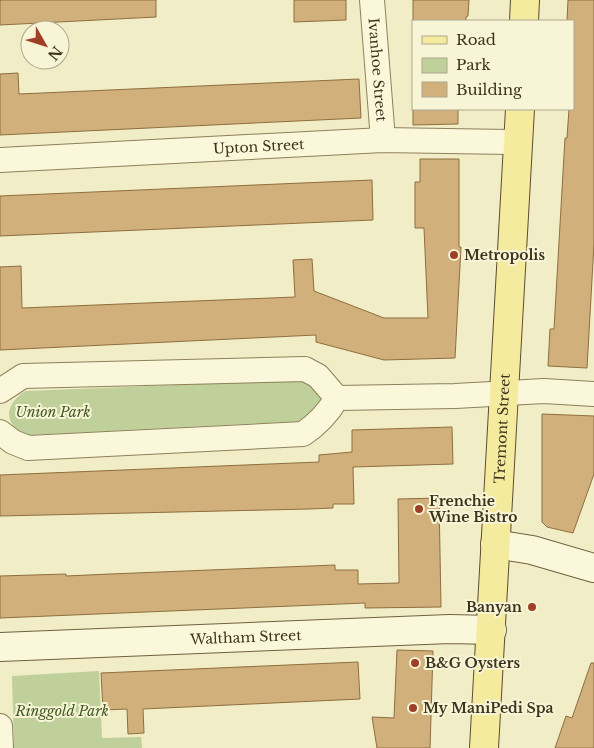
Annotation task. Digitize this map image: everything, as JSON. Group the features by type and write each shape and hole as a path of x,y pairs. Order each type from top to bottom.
{"main road":[{"path":"524,20 525,0"},
{"name":"Tremont Street","path":"484,748 520,110"},
{"path":"495,544 592,562"},
{"name":"Waltham Street","path":"0,647 450,629 492,630"}],"street":[{"name":"Ivanhoe Street","path":"372,0 382,140"},
{"name":"Upton Street","path":"0,160 382,140 518,142"},
{"path":"0,391 24,376 305,369 318,376 337,398"},
{"path":"337,398 454,396 544,391 594,394"},
{"path":"0,432 13,442 28,448 303,434 324,417 337,398"},
{"path":"0,726 1,748"}],"green space":[{"name":"Union Park","path":"303,380 316,389 320,397 318,409 308,421 29,435 14,426 10,421 9,414 13,402 26,391"},
{"name":"Ringgold Park","path":"99,671 102,738 141,737 142,748 14,748 12,676"}],"building":[{"path":"0,0 156,0 156,17 70,21 20,20 20,24 0,25"},
{"path":"294,0 346,0 346,20 294,22"},
{"path":"413,0 469,0 466,20 413,20"},
{"path":"568,0 594,0 594,244 587,368 548,366 550,329 554,329 565,138 567,138 569,110 574,110 574,20 567,20"},
{"path":"18,73 19,94 359,79 361,118 0,135 0,74"},
{"path":"413,110 458,110 458,124 413,125"},
{"path":"420,159 459,159 459,247 461,247 455,358 384,360 316,342 316,335 0,350 0,267 21,266 22,308 295,297 293,260 312,259 314,291 384,318 428,318 424,228 415,228 415,182 420,182"},
{"path":"372,180 373,220 0,236 0,196"},
{"path":"542,414 594,416 594,474 573,533 547,527 542,522"},
{"path":"452,427 453,464 353,467 354,504 333,504 333,508 310,509 0,516 0,475 319,462 319,455 352,452 352,430"},
{"path":"439,498 441,607 365,608 365,603 0,618 0,576 66,574 66,576 335,565 335,570 358,570 358,584 399,583 398,499"},
{"path":"397,650 433,651 430,748 377,748 372,717 394,718"},
{"path":"358,662 360,699 143,709 144,733 128,734 127,709 103,710 101,673"},
{"path":"591,663 594,663 594,748 555,748 566,716 572,718"}],"place":[{"name":"Metropolis","path":"454,255"},
{"name":"Frenchie Wine Bistro","path":"419,509"},
{"name":"Banyan","path":"532,607"},
{"name":"B&G Oysters","path":"415,663"},
{"name":"My ManiPedi Spa","path":"413,708"}]}
